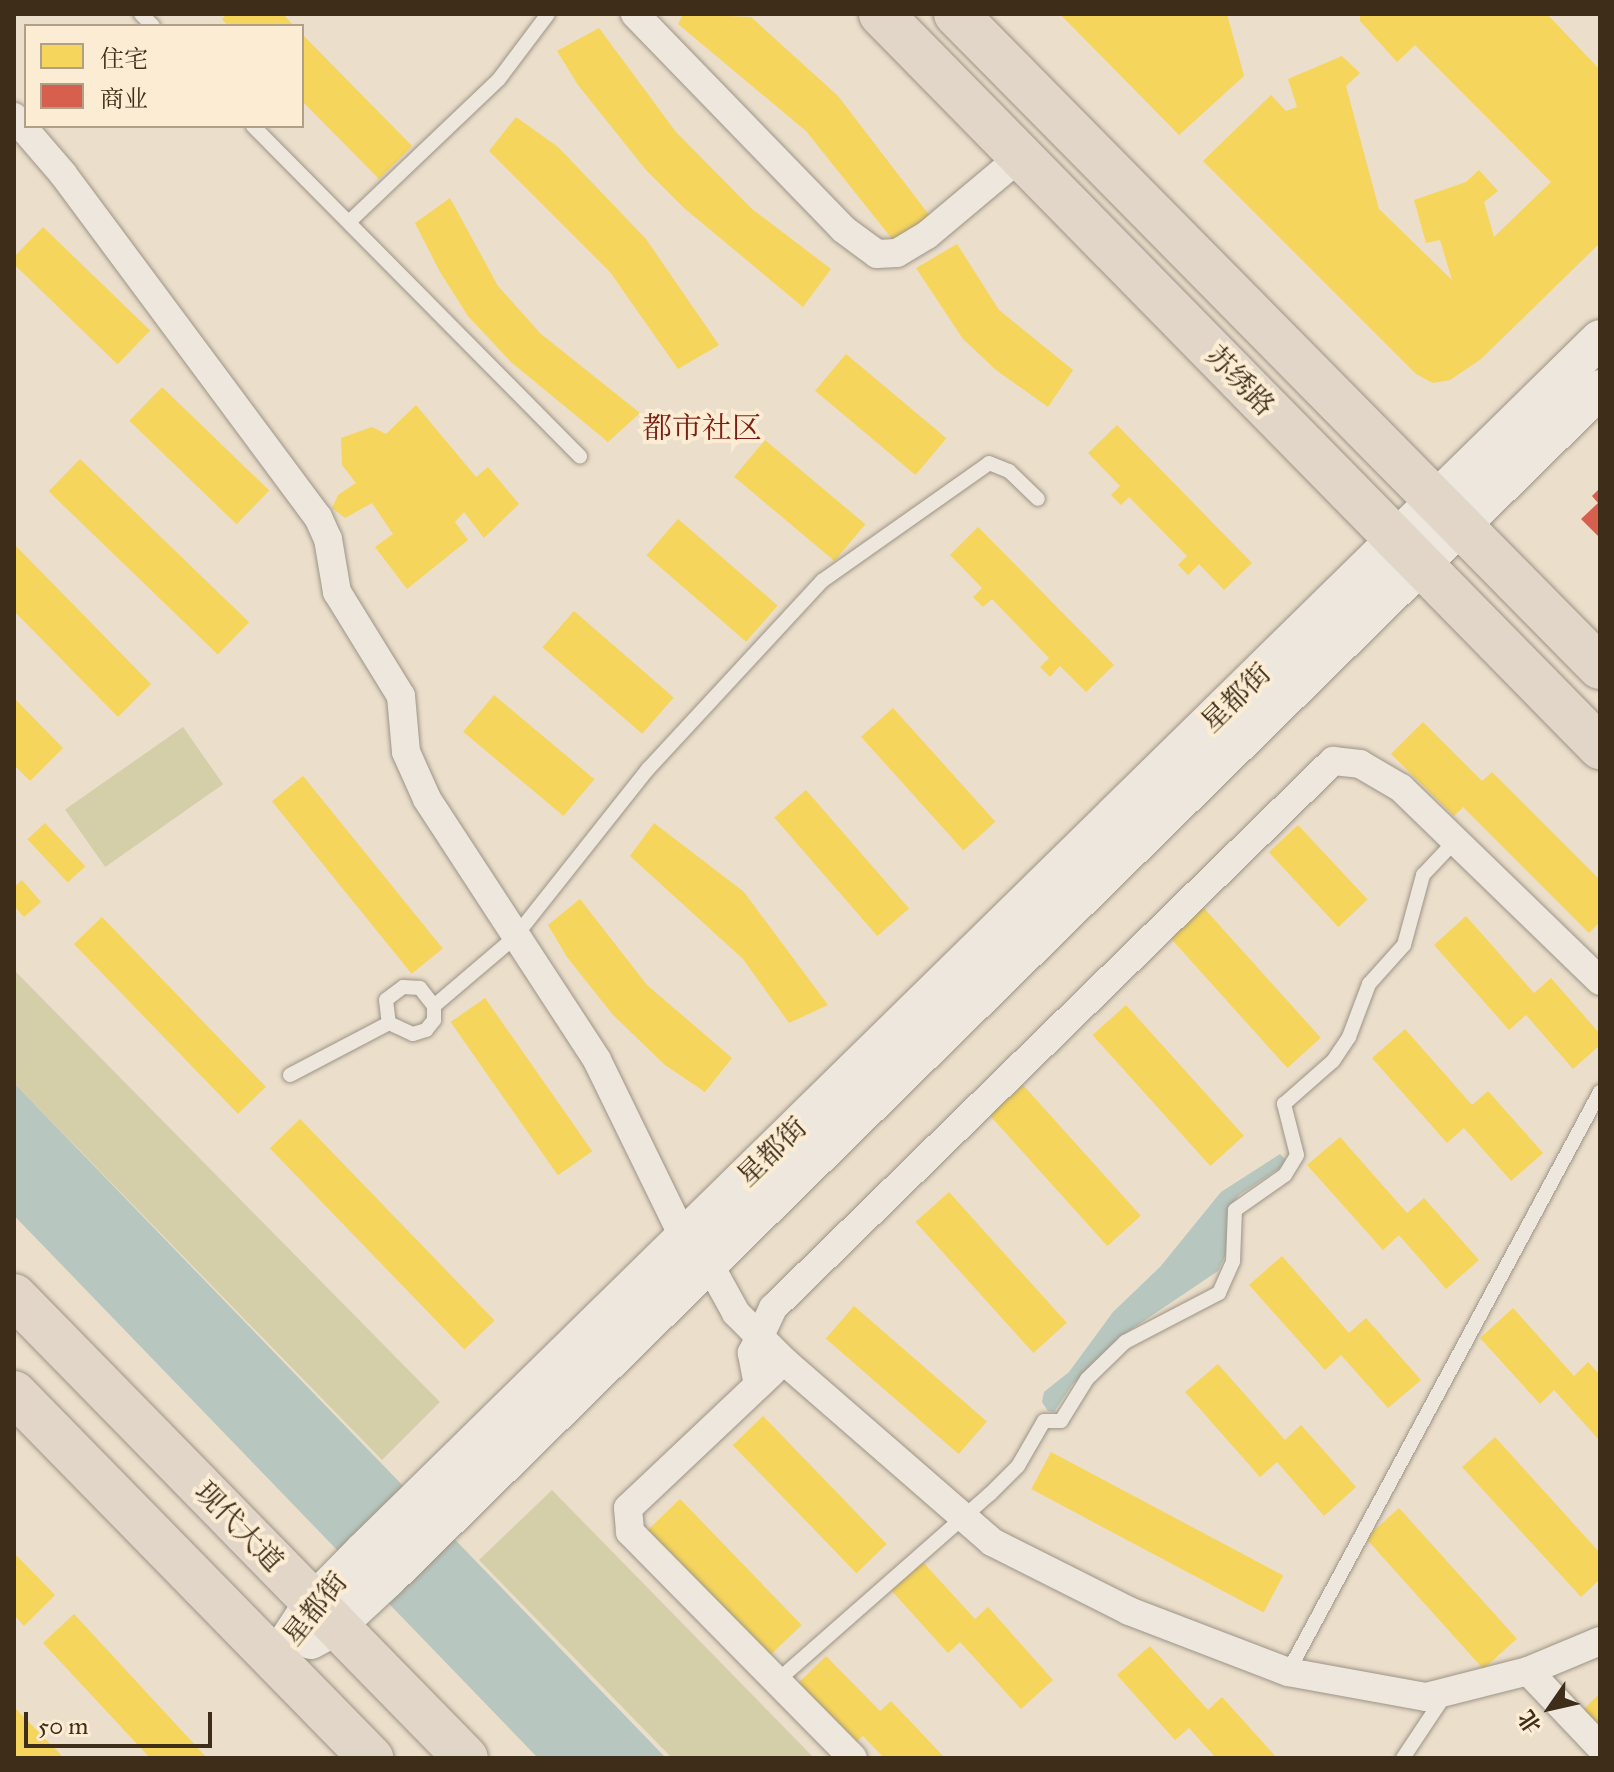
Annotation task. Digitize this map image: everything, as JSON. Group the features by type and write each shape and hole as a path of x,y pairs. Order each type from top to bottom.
{"main road":[{"name":"苏绣路","path":"881,14 1600,747"},
{"name":"苏绣路","path":"956,14 1600,667"},
{"name":"星都街","path":"275,1661 1409,553 1449,513 1600,339"},
{"name":"星都街","path":"1449,513 1600,389"},
{"name":"现代大道","path":"14,1296 466,1758"},
{"path":"14,1393 371,1758"}],"street":[{"path":"635,14 843,229 877,254 897,253 927,235 1020,157"},
{"path":"14,117 63,174 318,517 328,539 337,592 401,696 402,735 414,773 514,938 609,1080 696,1250 736,1313 784,1361 960,1518 1056,1577 1202,1641 1288,1672 1404,1696 1445,1695 1528,1671 1600,1641"},
{"path":"758,1385 752,1353 757,1334 773,1308 871,1208 1326,766 1347,759 1379,775 1457,839 1600,981"},
{"path":"784,1361 628,1508 630,1532 853,1758"},
{"path":"1528,1671 1600,1747"}],"lane":[{"path":"349,222 499,79 548,14"},
{"path":"255,128 580,457"},
{"path":"434,1006 514,938 648,769 822,581 989,463 1009,471 1038,499"},
{"path":"777,1681 1018,1466 1044,1421 1061,1421 1087,1379 1125,1342 1219,1293 1233,1261 1235,1210 1285,1175 1297,1155 1284,1104 1333,1061 1349,1037 1369,984 1404,945 1423,875 1457,839"},
{"path":"403,987 420,988 434,1006 434,1020 426,1030 413,1034 389,1023 386,1000 403,987"},
{"path":"290,1075 389,1023"},
{"path":"1288,1672 1600,1092"},
{"path":"1403,1758 1445,1695"}],"shaded area":[{"path":"183,727 223,784 105,867 65,810"},
{"path":"14,970 440,1402 382,1460 14,1083"},
{"path":"14,1083 666,1758 538,1758 14,1215"},
{"path":"1280,1154 1286,1160 1280,1168 1239,1195 1228,1209 1227,1252 1218,1271 1123,1335 1072,1385 1054,1412 1048,1411 1042,1402 1044,1392 1069,1372 1113,1312 1160,1267 1221,1192"},
{"path":"552,1490 814,1758 672,1758 479,1560"}],"building: 住宅":[{"path":"227,14 283,14 292,24 226,24 222,19"},
{"path":"683,14 751,17 838,96 930,216 893,240 806,131 678,24"},
{"path":"1060,14 1227,14 1244,76 1179,135"},
{"path":"1360,14 1547,14 1600,70 1600,243 1481,359 1450,380 1433,383 1416,374 1203,161 1271,95 1286,111 1297,107 1288,79 1342,56 1360,73 1346,86 1379,209 1452,280 1440,240 1426,243 1414,200 1466,182 1479,170 1498,191 1484,202 1494,237 1551,182 1415,45 1397,62 1360,21"},
{"path":"599,28 676,132 752,209 831,269 803,307 684,208 646,170 578,85 557,51"},
{"path":"304,36 412,146 379,179 304,103"},
{"path":"516,117 558,147 646,239 719,345 678,369 610,272 489,151"},
{"path":"450,198 498,286 541,334 640,413 608,442 511,362 468,316 440,272 415,223"},
{"path":"43,227 150,331 118,364 14,264 14,257"},
{"path":"957,244 999,310 1073,370 1048,407 996,370 963,339 916,268"},
{"path":"846,354 946,438 915,475 815,391"},
{"path":"162,387 269,491 237,524 129,421"},
{"path":"416,405 476,477 488,467 519,504 484,538 464,512 455,522 468,540 407,589 375,547 393,534 372,503 345,518 332,508 338,495 356,483 342,465 341,438 372,427 386,434"},
{"path":"1117,425 1252,563 1224,590 1199,564 1188,575 1178,565 1187,556 1129,497 1121,505 1111,495 1120,486 1088,453"},
{"path":"765,440 865,524 834,561 734,477"},
{"path":"80,459 249,622 218,655 49,491"},
{"path":"678,519 778,606 746,642 647,555"},
{"path":"978,527 1114,665 1086,692 1060,666 1050,677 1040,667 1049,658 992,599 983,607 973,597 982,588 950,555"},
{"path":"14,544 151,684 118,717 14,611"},
{"path":"574,611 674,698 642,734 543,647"},
{"path":"494,695 594,779 563,816 463,732"},
{"path":"14,698 63,748 30,781 14,765"},
{"path":"893,708 995,822 963,850 861,737"},
{"path":"1423,722 1482,781 1492,772 1600,880 1600,922 1589,933 1463,807 1454,816 1391,754"},
{"path":"303,776 443,949 412,974 272,801"},
{"path":"806,790 909,908 877,936 774,818"},
{"path":"45,823 85,866 68,883 27,839"},
{"path":"654,823 744,892 828,1005 789,1023 743,959 630,856"},
{"path":"1298,825 1368,900 1338,927 1269,852"},
{"path":"22,880 41,902 24,917 14,906 14,887"},
{"path":"580,899 647,985 732,1058 705,1092 665,1065 613,1015 567,957 548,925"},
{"path":"1203,907 1321,1038 1287,1068 1170,937"},
{"path":"1466,916 1534,993 1551,978 1600,1034 1600,1045 1573,1069 1526,1015 1509,1030 1434,945"},
{"path":"102,917 266,1087 238,1114 74,944"},
{"path":"485,998 592,1151 558,1175 451,1022"},
{"path":"1126,1005 1244,1136 1210,1166 1093,1035"},
{"path":"1405,1029 1472,1105 1488,1091 1543,1153 1511,1181 1464,1128 1447,1143 1372,1058"},
{"path":"1023,1085 1141,1216 1107,1246 990,1115"},
{"path":"300,1119 495,1320 464,1350 270,1148"},
{"path":"1340,1137 1407,1213 1424,1198 1479,1260 1446,1289 1399,1235 1383,1250 1307,1165"},
{"path":"949,1192 1067,1323 1033,1353 916,1222"},
{"path":"1282,1256 1349,1333 1366,1318 1421,1380 1388,1408 1341,1355 1325,1370 1249,1285"},
{"path":"854,1306 987,1421 959,1454 826,1338"},
{"path":"1513,1308 1574,1376 1588,1362 1600,1375 1600,1441 1554,1390 1540,1404 1480,1338"},
{"path":"1218,1364 1285,1440 1301,1425 1356,1487 1324,1516 1277,1462 1260,1477 1185,1392"},
{"path":"763,1416 887,1544 856,1573 733,1445"},
{"path":"1495,1437 1600,1553 1600,1579 1581,1597 1462,1467"},
{"path":"1051,1452 1283,1575 1263,1613 1031,1489"},
{"path":"680,1499 802,1625 769,1656 648,1530"},
{"path":"1399,1508 1517,1639 1483,1669 1366,1538"},
{"path":"14,1553 55,1595 24,1626 14,1615"},
{"path":"921,1560 975,1619 988,1607 1053,1680 1021,1709 960,1642 948,1653 890,1589"},
{"path":"74,1614 207,1758 150,1758 43,1643"},
{"path":"1150,1646 1208,1710 1222,1697 1277,1758 1216,1758 1189,1728 1175,1740 1117,1675"},
{"path":"826,1656 880,1711 891,1701 945,1758 884,1758 863,1736 851,1746 794,1687"},
{"path":"1600,1693 1600,1729 1582,1711"},
{"path":"14,1707 64,1758 14,1758"}],"building: 商业":[{"path":"1600,488 1600,538 1581,519 1598,503 1592,496"}],"district":[{"name":"都市社区","path":"702,428"}]}
